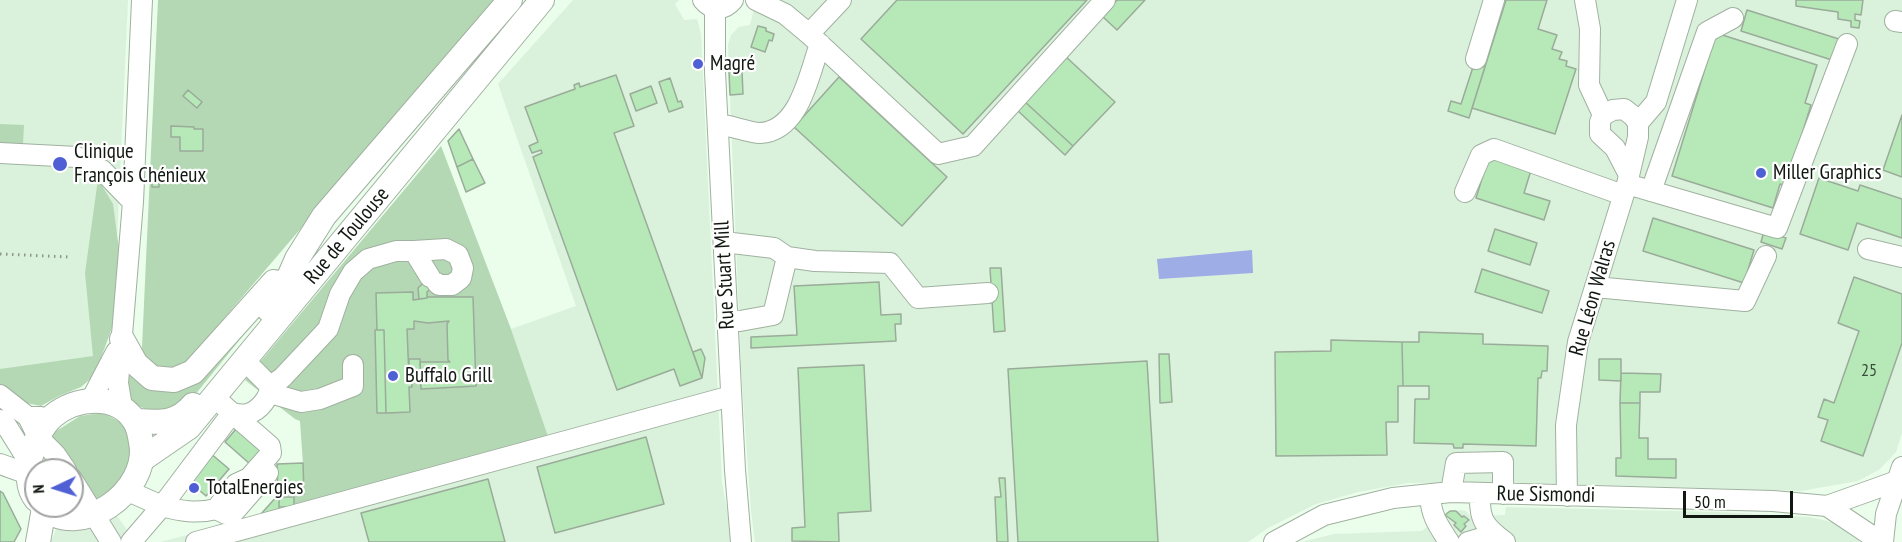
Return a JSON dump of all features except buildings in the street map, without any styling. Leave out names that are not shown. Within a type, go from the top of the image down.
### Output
[{"type":"main road","name":"Rue de Toulouse","points":[[128,414],[170,421],[185,414],[282,293],[297,259],[324,216],[510,0]]},
{"type":"main road","name":"Rue de Toulouse","points":[[141,460],[189,426],[542,0]]},
{"type":"main road","points":[[123,339],[136,364],[152,378],[174,380],[193,372],[297,259]]},
{"type":"main road","points":[[30,458],[33,427],[66,409],[91,400],[108,402],[128,414],[143,448],[139,474],[97,509],[59,528],[54,542]]},
{"type":"main road","points":[[84,511],[97,509]]},
{"type":"main road","points":[[38,542],[40,518]]},
{"type":"street","points":[[128,414],[118,384],[133,202],[142,0]]},
{"type":"street","points":[[756,0],[785,14],[938,154],[973,146],[1105,0]]},
{"type":"street","points":[[718,124],[760,133],[786,123],[797,109],[814,39],[841,0]]},
{"type":"street","points":[[1476,59],[1494,0]]},
{"type":"street","points":[[1585,0],[1590,29],[1589,85],[1603,115]]},
{"type":"street","points":[[1626,184],[1615,148],[1600,134],[1600,122],[1603,115],[1613,110],[1623,109],[1638,123],[1656,102],[1687,0]]},
{"type":"street","name":"Rue Stuart Mill","points":[[717,3],[714,56],[731,396],[741,542]]},
{"type":"street","points":[[1651,191],[1707,32],[1733,18]]},
{"type":"street","points":[[1465,192],[1481,155],[1494,149],[1778,228],[1847,44]]},
{"type":"street","name":"Rue Léon Walras","points":[[1568,496],[1566,424],[1578,342],[1626,184],[1638,137],[1638,123]]},
{"type":"street","points":[[0,153],[77,158],[102,170],[133,202]]},
{"type":"street","points":[[724,242],[774,248],[786,257],[816,261],[890,263],[918,298],[988,293]]},
{"type":"street","points":[[232,413],[248,414],[261,405],[270,390],[328,329],[340,294],[353,272],[368,259],[396,251],[446,249],[458,255],[464,268],[462,278],[452,285],[439,285],[414,251]]},
{"type":"street","points":[[1868,249],[1902,257]]},
{"type":"street","points":[[1595,287],[1744,301],[1766,256]]},
{"type":"street","points":[[728,320],[740,321],[773,315],[786,257]]},
{"type":"street","points":[[91,400],[123,339]]},
{"type":"street","points":[[244,360],[270,390],[301,402],[320,399],[353,386],[353,365]]},
{"type":"street","points":[[0,395],[33,427],[58,458]]},
{"type":"street","points":[[97,509],[162,506],[194,512],[216,509],[236,484],[249,478],[271,453],[270,446],[214,396]]},
{"type":"street","points":[[196,542],[731,396]]},
{"type":"street","points":[[132,542],[232,413]]},
{"type":"street","points":[[3,422],[33,427]]},
{"type":"street","points":[[3,422],[24,459]]},
{"type":"street","points":[[1451,492],[1456,463],[1503,462],[1503,494]]},
{"type":"street","points":[[0,464],[24,467]]},
{"type":"street","points":[[1882,542],[1886,514],[1900,474]]},
{"type":"street","name":"Rue Sismondi","points":[[1827,506],[1900,474]]},
{"type":"street","name":"Rue Sismondi","points":[[1274,542],[1324,515],[1393,498],[1451,492],[1773,501],[1827,506],[1882,542]]},
{"type":"street","points":[[84,493],[113,524],[116,542]]},
{"type":"street","points":[[1480,494],[1480,516],[1500,538]]},
{"type":"street","points":[[1430,495],[1434,520],[1449,542]]},
{"type":"street","points":[[97,509],[109,542]]},
{"type":"street","points":[[1468,542],[1500,538]]},
{"type":"path","points":[[0,254],[69,257]]},
{"type":"shaded area","name":"Clinique François Chénieux","points":[[0,0],[128,0],[113,327],[98,363],[0,374]]},
{"type":"shaded area","points":[[158,0],[496,0],[185,364],[167,370],[159,368],[143,357],[142,347]]},
{"type":"shaded area","points":[[573,0],[679,0],[675,4],[684,20],[697,19],[701,34],[722,483],[733,542],[160,542],[550,442],[511,329],[576,306],[498,84]]},
{"type":"shaded area","points":[[756,0],[1902,0],[1902,433],[1896,452],[1880,469],[1858,481],[1801,491],[1534,483],[1408,483],[1358,492],[1316,504],[1268,528],[1248,542],[755,542],[741,369],[728,45],[731,35],[739,27],[750,25]]},
{"type":"shaded area","points":[[0,124],[24,125],[23,144],[0,143]]},
{"type":"shaded area","points":[[441,146],[511,329],[550,442],[294,507],[294,494],[305,493],[300,421],[245,380]]},
{"type":"shaded area","points":[[98,179],[113,204],[121,264],[116,316],[95,375],[81,387],[41,406],[21,402],[0,384],[0,369],[93,356],[85,273]]},
{"type":"shaded area","points":[[267,306],[190,401],[175,413],[142,408],[132,400],[127,388],[126,370],[172,387]]},
{"type":"shaded area","points":[[101,413],[110,417],[119,422],[129,439],[130,459],[123,479],[109,495],[94,503],[84,488],[84,458],[65,458],[50,435],[80,416]]},
{"type":"shaded area","points":[[84,471],[136,542],[51,542],[60,518],[84,518]]},
{"type":"shaded area","points":[[1506,507],[1717,512],[1809,517],[1832,522],[1853,531],[1860,542],[1301,542],[1334,534],[1422,531],[1427,527],[1433,533],[1459,510],[1466,511],[1470,516],[1505,515]]},
{"type":"water","points":[[1252,250],[1253,273],[1159,279],[1157,259]]},
{"type":"place","name":"Magré","points":[[698,64]]},
{"type":"place","name":"Clinique François Chénieux","points":[[60,164]]},
{"type":"place","name":"Miller Graphics","points":[[1761,173]]},
{"type":"place","name":"Buffalo Grill","points":[[393,376]]},
{"type":"place","name":"TotalEnergies","points":[[194,488]]}]
